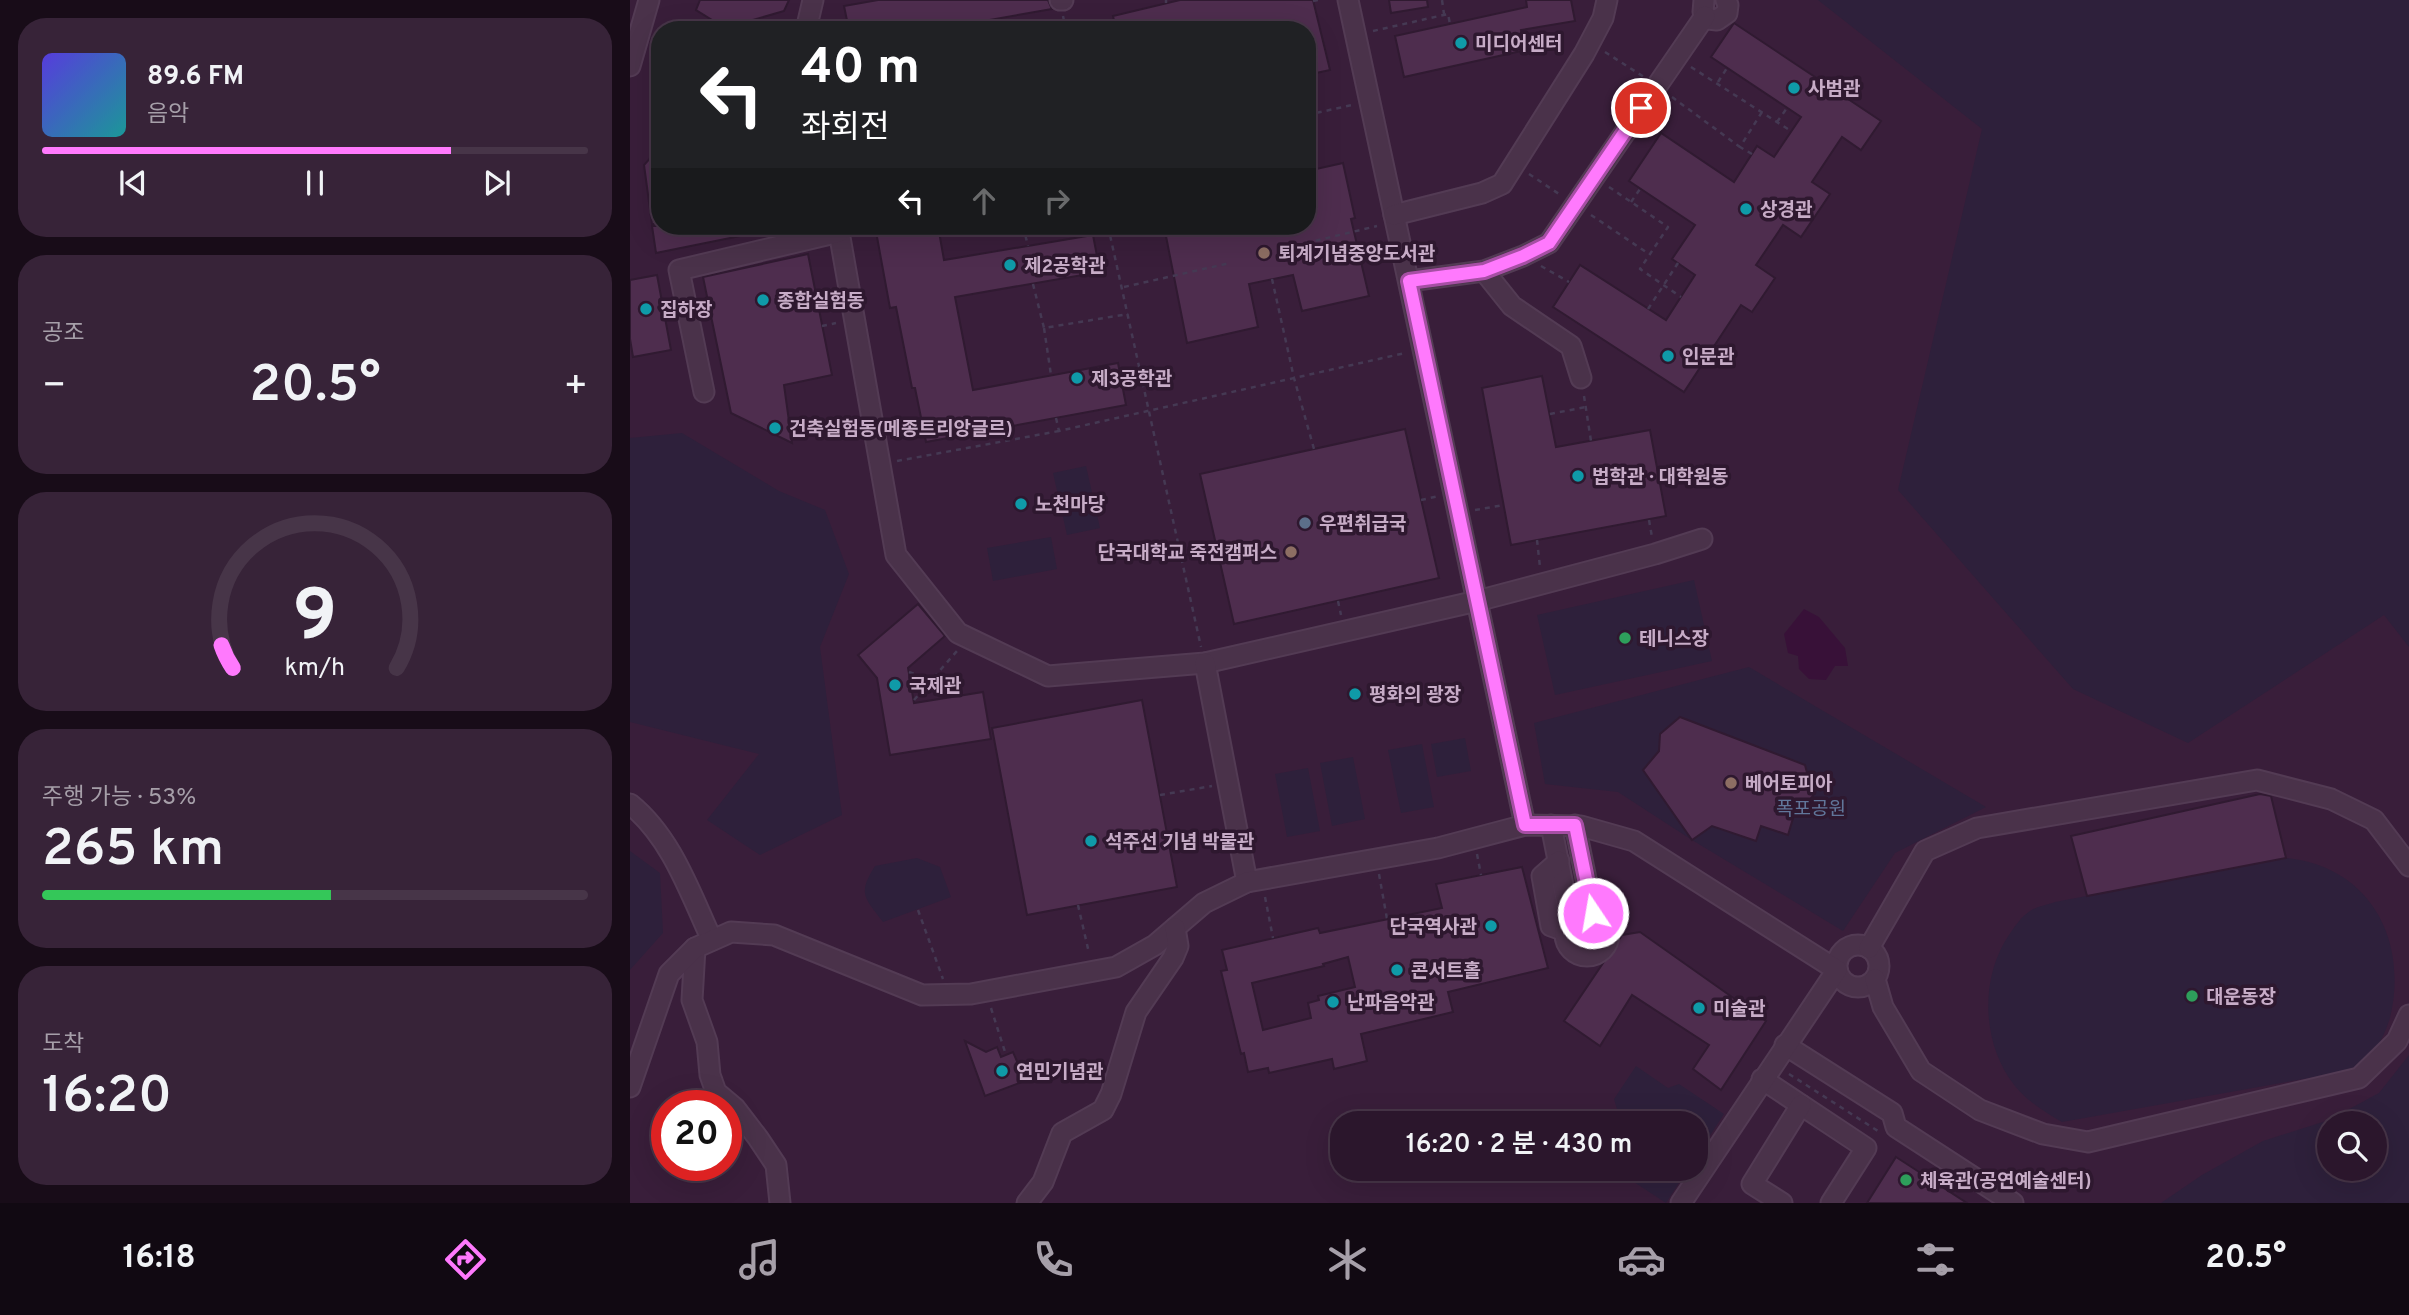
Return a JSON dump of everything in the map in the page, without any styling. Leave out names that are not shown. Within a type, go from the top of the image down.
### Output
[{"type":"street","points":[[630,65],[649,0]]},
{"type":"street","points":[[808,21],[813,0]]},
{"type":"street","points":[[1348,0],[1525,825]]},
{"type":"street","points":[[1394,218],[1482,193],[1502,184],[1591,42],[1603,18],[1607,0]]},
{"type":"street","points":[[1409,281],[1484,271],[1549,243],[1676,57],[1705,8],[1717,20],[1724,16],[1728,9],[1726,0]]},
{"type":"street","points":[[704,392],[679,270],[816,235]]},
{"type":"street","points":[[840,235],[896,555],[958,633],[1048,676],[1205,663],[1477,601],[1655,554],[1702,538]]},
{"type":"street","points":[[1484,271],[1512,306],[1571,346],[1581,378]]},
{"type":"street","points":[[1205,663],[1228,782],[1254,880]]},
{"type":"street","points":[[1869,948],[1925,851],[1976,828],[2257,780],[2331,799],[2374,820],[2409,866]]},
{"type":"street","points":[[630,804],[642,813],[673,855],[704,944],[692,1000],[707,1042],[710,1075],[716,1092],[735,1108],[776,1165],[780,1203]]},
{"type":"street","points":[[630,1087],[669,974],[704,944],[732,932],[775,935],[922,995],[986,992],[1116,967],[1155,945],[1204,903],[1254,880],[1438,848],[1525,825],[1575,825],[1634,841],[1837,970],[1844,982],[1850,985],[1864,986],[1875,979],[1878,959],[1863,945],[1849,947],[1839,956],[1837,970],[1762,1079],[1690,1200]]},
{"type":"street","points":[[1551,825],[1559,862],[1568,944],[1572,950],[1585,956],[1599,952],[1607,942],[1608,928],[1600,916],[1581,913],[1568,925]]},
{"type":"street","points":[[1575,825],[1593,913]]},
{"type":"street","points":[[1027,1203],[1043,1182],[1062,1133],[1103,1110],[1111,1094],[1136,1012],[1173,958],[1178,946],[1175,928]]},
{"type":"street","points":[[1875,979],[1883,1007],[1921,1071],[1980,1110],[2043,1135],[2088,1142],[2359,1078],[2397,1041],[2409,1014]]},
{"type":"street","points":[[1785,1045],[1892,1113],[1896,1127],[2013,1203]]},
{"type":"street","points":[[1762,1079],[1866,1148],[1831,1203]]},
{"type":"street","points":[[1782,1203],[1752,1184],[1801,1105]]},
{"type":"path","points":[[1313,1],[1318,0]]},
{"type":"path","points":[[1442,0],[1444,14]]},
{"type":"path","points":[[1356,35],[1444,14],[1448,14],[1450,24]]},
{"type":"path","points":[[1591,42],[1657,85]]},
{"type":"path","points":[[1676,57],[1791,131]]},
{"type":"path","points":[[1717,83],[1727,68]]},
{"type":"path","points":[[1316,113],[1370,101]]},
{"type":"path","points":[[1683,104],[1752,155]]},
{"type":"path","points":[[1777,122],[1787,108]]},
{"type":"path","points":[[1740,147],[1762,113]]},
{"type":"path","points":[[1515,165],[1575,205]]},
{"type":"path","points":[[1594,177],[1668,227],[1640,269],[1681,296]]},
{"type":"path","points":[[1631,202],[1640,189]]},
{"type":"path","points":[[1306,243],[1394,218]]},
{"type":"path","points":[[1600,221],[1650,255]]},
{"type":"path","points":[[1025,235],[1028,246]]},
{"type":"path","points":[[1110,235],[1205,663]]},
{"type":"path","points":[[1523,256],[1569,282]]},
{"type":"path","points":[[1123,287],[1230,263]]},
{"type":"path","points":[[1648,309],[1678,263]]},
{"type":"path","points":[[1272,279],[1294,378],[1314,449]]},
{"type":"path","points":[[1033,284],[1044,328],[1051,375]]},
{"type":"path","points":[[1044,328],[1128,314]]},
{"type":"path","points":[[880,464],[1059,431],[1423,349]]},
{"type":"path","points":[[1581,378],[1591,441]]},
{"type":"path","points":[[1550,414],[1586,407]]},
{"type":"path","points":[[1056,418],[1059,431]]},
{"type":"path","points":[[1458,513],[1504,505]]},
{"type":"path","points":[[1537,540],[1542,584]]},
{"type":"path","points":[[1180,549],[1215,543]]},
{"type":"path","points":[[914,700],[968,638]]},
{"type":"path","points":[[909,671],[931,680]]},
{"type":"path","points":[[1160,795],[1228,782]]},
{"type":"path","points":[[1376,859],[1387,919]]},
{"type":"path","points":[[1254,880],[1273,938]]},
{"type":"path","points":[[1078,905],[1093,971]]},
{"type":"path","points":[[918,909],[949,995]]},
{"type":"path","points":[[986,992],[1006,1055]]},
{"type":"green space","points":[[1818,0],[2409,0],[2409,647],[2384,615],[2188,743],[2073,689],[1898,490],[1982,129]]},
{"type":"green space","points":[[682,433],[779,491],[825,510],[849,574],[820,647],[842,815],[760,855],[707,820],[759,754],[630,722],[630,438]]},
{"type":"green space","points":[[1086,466],[1100,528],[1067,535],[1053,473]]},
{"type":"green space","points":[[1051,537],[1057,569],[993,581],[987,548]]},
{"type":"green space","name":"테니스장","points":[[1694,580],[1712,661],[1555,695],[1537,615]]},
{"type":"green space","name":"폭포공원","points":[[1749,667],[1986,807],[1895,853],[1843,931],[1618,792],[1545,784],[1534,723]]},
{"type":"green space","points":[[1465,738],[1471,771],[1437,777],[1431,744]]},
{"type":"green space","points":[[1422,744],[1434,807],[1401,813],[1388,750]]},
{"type":"green space","points":[[1353,757],[1365,819],[1332,826],[1320,763]]},
{"type":"green space","points":[[1308,768],[1320,831],[1287,837],[1275,774]]},
{"type":"green space","points":[[630,851],[660,873],[663,933],[630,970]]},
{"type":"green space","points":[[917,858],[940,867],[951,897],[883,922],[866,895],[869,875],[875,866]]},
{"type":"green space","name":"대운동장","points":[[2286,858],[2315,864],[2340,875],[2360,891],[2376,911],[2387,935],[2393,961],[2394,989],[2390,1018],[2372,1055],[2353,1067],[2326,1075],[2062,1122],[2020,1092],[2004,1070],[1996,1051],[1988,1012],[1989,991],[1999,952],[2027,913],[2055,902]]},
{"type":"green space","points":[[2409,1055],[2409,1203],[2161,1203],[2202,1175],[2263,1141],[2317,1124],[2317,1181],[2387,1181],[2387,1111],[2346,1111],[2379,1093]]},
{"type":"green space","points":[[1636,1066],[1668,1088],[1679,1084],[1724,1114],[1708,1139],[1708,1111],[1618,1111],[1614,1099]]},
{"type":"green space","points":[[1632,1181],[1680,1181],[1666,1203]]},
{"type":"shaded area","points":[[1804,609],[1819,617],[1845,648],[1848,666],[1835,666],[1826,680],[1809,679],[1799,669],[1798,656],[1788,653],[1784,634]]},
{"type":"building","points":[[700,0],[789,0],[784,11],[749,21],[714,21],[696,10]]},
{"type":"building","points":[[878,0],[1048,0],[1052,9],[984,21],[847,21],[844,6]]},
{"type":"building","points":[[1180,0],[1313,0],[1330,70],[1316,73],[1316,21],[1114,21],[1113,16]]},
{"type":"building","points":[[1389,0],[1427,0],[1428,7],[1391,13]]},
{"type":"building","name":"미디어센터","points":[[1526,0],[1571,0],[1575,21],[1521,30],[1526,50],[1404,77],[1395,36],[1527,7]]},
{"type":"building","points":[[1734,23],[1881,121],[1861,150],[1842,137],[1812,182],[1830,194],[1801,237],[1783,225],[1756,265],[1775,278],[1752,312],[1741,305],[1684,392],[1553,307],[1580,265],[1666,320],[1695,275],[1672,259],[1695,225],[1629,181],[1661,133],[1734,182],[1757,146],[1774,157],[1801,117],[1711,57]]},
{"type":"building","points":[[651,157],[651,217],[644,165]]},
{"type":"building","name":"퇴계기념중앙도서관","points":[[1343,163],[1355,218],[1351,219],[1369,296],[1302,311],[1293,275],[1249,284],[1258,327],[1187,343],[1166,235],[1316,235],[1316,169]]},
{"type":"building","points":[[653,235],[745,235],[656,253]]},
{"type":"building","points":[[877,235],[940,235],[944,260],[1093,235],[1100,272],[955,297],[973,390],[1118,363],[1126,405],[926,442],[896,307],[890,308]]},
{"type":"building","name":"종합실험동","points":[[808,254],[832,375],[784,385],[792,443],[731,413],[703,277]]},
{"type":"building","name":"집하장","points":[[657,275],[671,350],[633,357],[630,339],[630,280]]},
{"type":"building","name":"법학관 · 대학원동","points":[[1542,376],[1556,447],[1650,430],[1666,516],[1511,545],[1482,388]]},
{"type":"building","points":[[1405,429],[1439,578],[1234,624],[1200,474]]},
{"type":"building","name":"국제관","points":[[918,604],[945,636],[908,668],[914,703],[983,692],[991,739],[890,755],[877,678],[858,655]]},
{"type":"building","name":"석주선 기념 박물관","points":[[1142,700],[1177,887],[1027,915],[992,728]]},
{"type":"building","name":"베어토피아","points":[[1680,717],[1805,765],[1813,796],[1794,815],[1788,835],[1761,826],[1756,841],[1712,826],[1692,840],[1643,770],[1659,751],[1660,734]]},
{"type":"building","points":[[2260,794],[2271,796],[2286,858],[2087,896],[2071,836]]},
{"type":"building","points":[[1522,867],[1548,968],[1448,992],[1453,1012],[1361,1034],[1367,1061],[1334,1069],[1332,1059],[1269,1073],[1268,1068],[1248,1072],[1244,1053],[1241,1054],[1221,971],[1227,970],[1222,950],[1318,928],[1320,933],[1442,908],[1436,884]],"holes":[[[1348,957],[1355,987],[1318,996],[1319,1000],[1308,1003],[1311,1018],[1263,1030],[1252,983],[1324,966],[1323,964]]]},
{"type":"building","name":"미술관","points":[[1640,932],[1766,1021],[1721,1090],[1693,1069],[1709,1045],[1632,995],[1600,1046],[1564,1021],[1622,935]]},
{"type":"building","name":"연민기념관","points":[[965,1041],[986,1052],[997,1047],[1001,1057],[1013,1052],[1019,1066],[1038,1076],[985,1096]]},
{"type":"building","name":"체육관(공연예술센터)","points":[[1896,1157],[1967,1203],[1867,1203]]},
{"type":"place","name":"미디어센터","points":[[1461,43]]},
{"type":"place","name":"사범관","points":[[1794,88]]},
{"type":"place","name":"상경관","points":[[1746,209]]},
{"type":"place","name":"퇴계기념중앙도서관","points":[[1264,253]]},
{"type":"place","name":"제2공학관","points":[[1010,265]]},
{"type":"place","name":"종합실험동","points":[[763,300]]},
{"type":"place","name":"집하장","points":[[646,309]]},
{"type":"place","name":"인문관","points":[[1668,356]]},
{"type":"place","name":"제3공학관","points":[[1077,378]]},
{"type":"place","name":"건축실험동(메종트리앙글르)","points":[[775,428]]},
{"type":"place","name":"법학관 · 대학원동","points":[[1578,476]]},
{"type":"place","name":"노천마당","points":[[1021,504]]},
{"type":"place","name":"우편취급국","points":[[1305,523]]},
{"type":"place","name":"단국대학교 죽전캠퍼스","points":[[1291,552]]},
{"type":"place","name":"테니스장","points":[[1625,638]]},
{"type":"place","name":"국제관","points":[[895,685]]},
{"type":"place","name":"평화의 광장","points":[[1355,694]]},
{"type":"place","name":"베어토피아","points":[[1731,783]]},
{"type":"place","name":"석주선 기념 박물관","points":[[1091,841]]},
{"type":"place","name":"단국역사관","points":[[1491,926]]},
{"type":"place","name":"콘서트홀","points":[[1397,970]]},
{"type":"place","name":"대운동장","points":[[2192,996]]},
{"type":"place","name":"난파음악관","points":[[1333,1002]]},
{"type":"place","name":"미술관","points":[[1699,1008]]},
{"type":"place","name":"연민기념관","points":[[1002,1071]]},
{"type":"place","name":"체육관(공연예술센터)","points":[[1906,1180]]},
{"type":"route","points":[[1593,913],[1575,825],[1525,825],[1409,281],[1484,271],[1549,243],[1641,108]]}]
